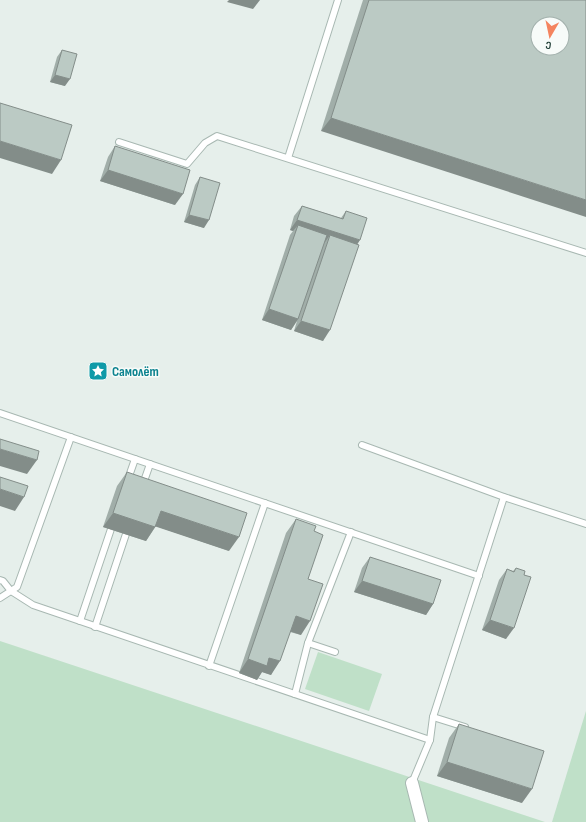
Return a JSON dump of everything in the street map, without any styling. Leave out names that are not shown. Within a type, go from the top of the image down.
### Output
[{"type":"street","points":[[412,783],[422,822]]},
{"type":"lane","points":[[288,158],[338,0]]},
{"type":"lane","points":[[119,142],[187,164],[205,143],[217,136],[586,253]]},
{"type":"lane","points":[[0,413],[479,576]]},
{"type":"lane","points":[[0,598],[17,587],[71,437]]},
{"type":"lane","points":[[362,445],[504,497],[586,524]]},
{"type":"lane","points":[[125,488],[135,458]]},
{"type":"lane","points":[[140,493],[150,464]]},
{"type":"lane","points":[[412,783],[430,740],[433,717],[504,497]]},
{"type":"lane","points":[[209,666],[265,503]]},
{"type":"lane","points":[[80,621],[111,529]]},
{"type":"lane","points":[[295,694],[308,643],[351,532]]},
{"type":"lane","points":[[95,627],[126,534]]},
{"type":"lane","points":[[0,580],[3,581],[10,591],[33,606],[430,740]]},
{"type":"lane","points":[[308,643],[335,652]]},
{"type":"lane","points":[[433,717],[470,729]]},
{"type":"green space","points":[[0,641],[545,822],[0,822]]},
{"type":"green space","points":[[318,652],[382,674],[369,711],[305,689]]},
{"type":"green space","points":[[586,711],[586,822],[552,822]]},
{"type":"building","points":[[369,0],[586,0],[586,200],[331,118]]},
{"type":"building","points":[[62,50],[77,54],[70,79],[55,75]]},
{"type":"building","points":[[0,103],[72,125],[61,160],[0,141]]},
{"type":"building","points":[[115,146],[190,170],[183,194],[108,170]]},
{"type":"building","points":[[200,177],[220,183],[209,220],[189,215]]},
{"type":"building","points":[[302,206],[343,219],[346,211],[367,218],[360,240],[297,220]]},
{"type":"building","points":[[298,225],[327,235],[298,319],[269,309]]},
{"type":"building","points":[[330,235],[359,245],[330,330],[301,321]]},
{"type":"building","points":[[0,439],[39,451],[37,460],[0,449]]},
{"type":"building","points":[[127,472],[247,513],[239,537],[161,511],[155,527],[113,513]]},
{"type":"building","points":[[0,477],[28,486],[24,497],[0,489]]},
{"type":"building","points":[[296,519],[316,526],[314,531],[323,535],[308,579],[323,584],[310,621],[296,616],[280,661],[269,658],[267,666],[248,659]]},
{"type":"building","points":[[370,557],[441,580],[433,604],[362,581]]},
{"type":"building","points":[[516,568],[525,571],[524,575],[531,577],[514,628],[490,620],[507,569],[514,572]]},
{"type":"building","points":[[459,724],[544,751],[532,789],[447,762]]},
{"type":"place","name":"Самолёт","points":[[98,371]]}]
